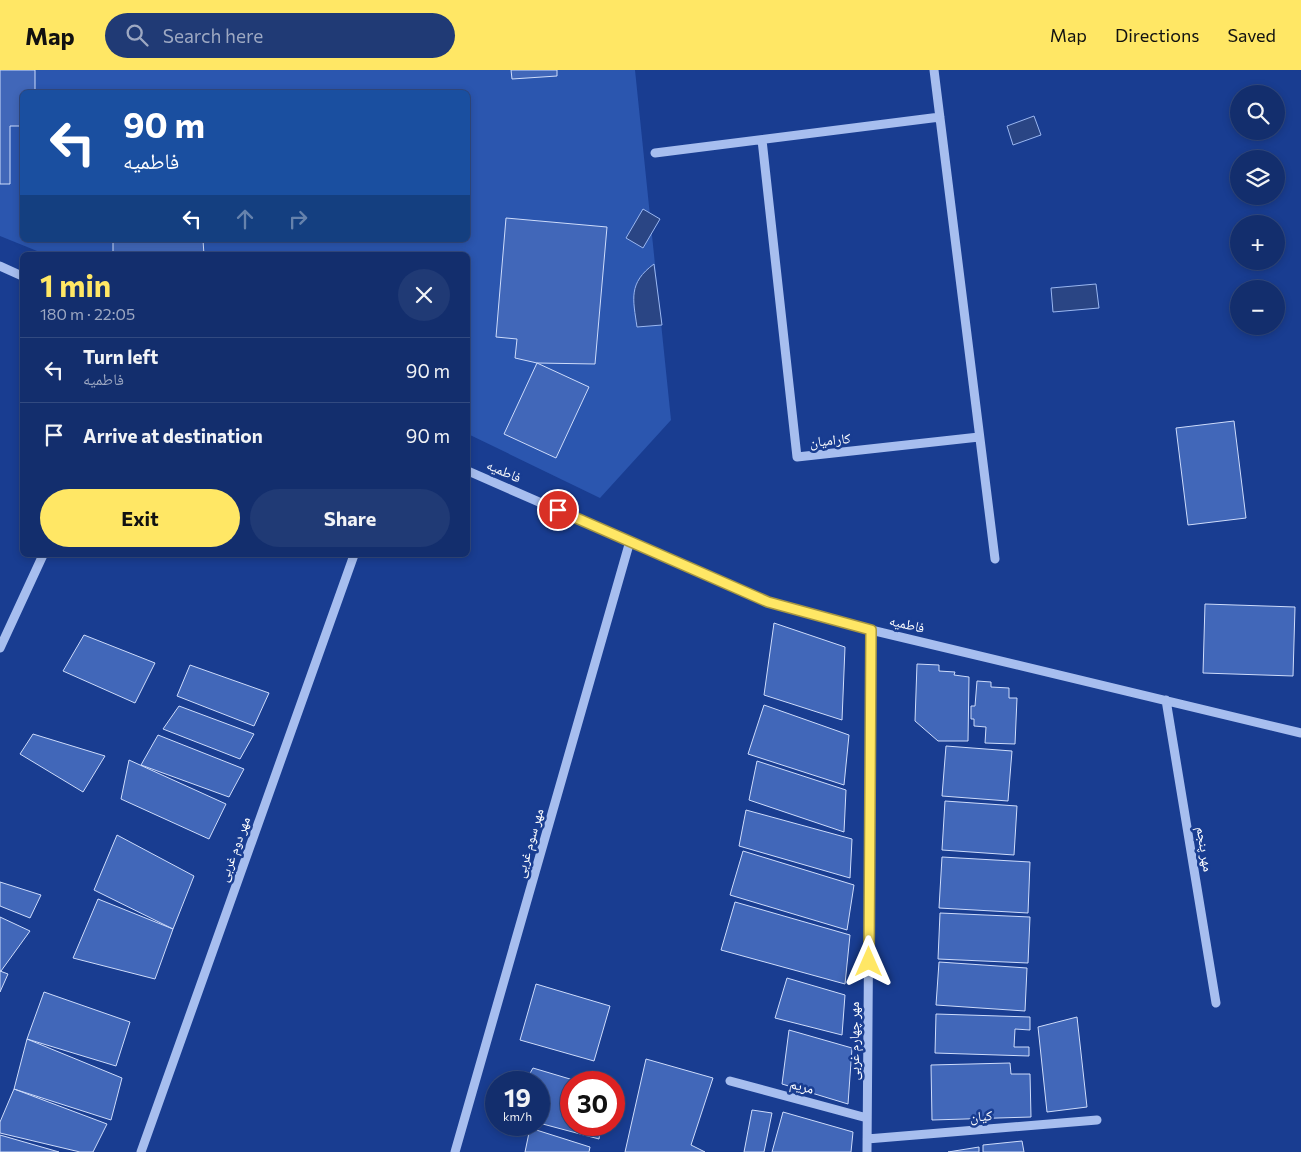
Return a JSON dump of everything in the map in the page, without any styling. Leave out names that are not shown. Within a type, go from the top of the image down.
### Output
[{"type":"street","points":[[934,70],[995,558]]},
{"type":"street","points":[[656,154],[940,117]]},
{"type":"street","name":"کارامیان","points":[[762,140],[797,457],[979,437]]},
{"type":"street","points":[[0,266],[20,275]]},
{"type":"street","name":"فاطمیه","points":[[470,472],[768,602],[871,630],[1301,732]]},
{"type":"street","name":"مهر سوم غربی","points":[[455,1152],[630,541]]},
{"type":"street","points":[[0,648],[42,557]]},
{"type":"street","name":"مهر دوم غربی","points":[[141,1152],[353,557]]},
{"type":"street","name":"مهر چهارم غربی","points":[[867,1152],[871,630]]},
{"type":"street","name":"مهر پنجم","points":[[1166,700],[1216,1003]]},
{"type":"street","name":"مریم","points":[[730,1081],[867,1118]]},
{"type":"street","name":"کیان","points":[[867,1139],[1097,1120]]},
{"type":"shaded area","points":[[0,70],[635,70],[671,420],[600,498],[470,435],[470,252],[40,252],[0,236]]},
{"type":"shaded area","points":[[1034,116],[1041,135],[1013,145],[1007,126]]},
{"type":"shaded area","points":[[643,209],[660,219],[643,248],[626,238]]},
{"type":"shaded area","points":[[654,264],[662,325],[637,327],[634,292],[640,278]]},
{"type":"shaded area","points":[[1096,284],[1099,308],[1053,312],[1051,288]]},
{"type":"building","points":[[0,70],[35,70],[35,90],[20,90],[20,126],[10,126],[10,184],[0,184]]},
{"type":"building","points":[[511,70],[557,70],[557,76],[512,79]]},
{"type":"building","points":[[506,218],[607,227],[595,364],[537,363],[515,358],[517,339],[496,337]]},
{"type":"building","points":[[113,242],[203,242],[204,252],[113,252]]},
{"type":"building","points":[[537,363],[589,387],[556,458],[504,434]]},
{"type":"building","points":[[1234,421],[1246,518],[1188,525],[1176,428]]},
{"type":"building","points":[[1205,604],[1295,607],[1293,676],[1203,673]]},
{"type":"building","points":[[774,623],[845,647],[842,720],[764,695]]},
{"type":"building","points":[[84,635],[155,663],[135,703],[63,671]]},
{"type":"building","points":[[917,664],[939,665],[939,671],[955,672],[954,675],[969,677],[968,741],[938,741],[915,721]]},
{"type":"building","points":[[190,665],[269,693],[254,726],[177,696]]},
{"type":"building","points":[[977,681],[991,682],[991,687],[1009,688],[1009,698],[1017,698],[1015,744],[985,743],[986,727],[974,726],[974,719],[971,719],[971,706],[975,706]]},
{"type":"building","points":[[764,705],[849,735],[844,785],[748,754]]},
{"type":"building","points":[[179,706],[254,734],[240,759],[163,729]]},
{"type":"building","points":[[33,734],[105,756],[83,792],[20,754]]},
{"type":"building","points":[[158,735],[244,769],[229,797],[141,765]]},
{"type":"building","points":[[946,746],[1012,751],[1008,801],[942,796]]},
{"type":"building","points":[[129,760],[226,804],[209,839],[121,799]]},
{"type":"building","points":[[757,761],[846,790],[844,832],[749,800]]},
{"type":"building","points":[[945,801],[1017,806],[1014,855],[942,850]]},
{"type":"building","points":[[746,810],[852,839],[850,878],[739,846]]},
{"type":"building","points":[[117,835],[194,876],[173,929],[94,890]]},
{"type":"building","points":[[743,851],[854,885],[847,930],[730,895]]},
{"type":"building","points":[[942,857],[1030,862],[1028,913],[939,908]]},
{"type":"building","points":[[0,882],[41,895],[30,918],[0,906]]},
{"type":"building","points":[[98,899],[173,929],[155,979],[73,958]]},
{"type":"building","points":[[735,902],[850,935],[845,984],[721,950]]},
{"type":"building","points":[[940,913],[1030,917],[1028,963],[938,959]]},
{"type":"building","points":[[0,917],[30,931],[1,971],[0,971]]},
{"type":"building","points":[[939,962],[1027,968],[1025,1011],[936,1005]]},
{"type":"building","points":[[0,971],[8,974],[0,992]]},
{"type":"building","points":[[787,978],[845,995],[842,1035],[775,1018]]},
{"type":"building","points":[[536,984],[610,1006],[594,1061],[520,1040]]},
{"type":"building","points":[[44,992],[130,1022],[116,1066],[27,1039]]},
{"type":"building","points":[[936,1014],[1030,1017],[1030,1030],[1015,1029],[1014,1047],[1029,1047],[1029,1056],[935,1053]]},
{"type":"building","points":[[1077,1017],[1087,1107],[1047,1112],[1038,1027]]},
{"type":"building","points":[[789,1030],[852,1048],[848,1104],[782,1084]]},
{"type":"building","points":[[27,1039],[122,1078],[111,1120],[14,1089]]},
{"type":"building","points":[[646,1059],[713,1078],[691,1145],[705,1152],[625,1152]]},
{"type":"building","points":[[1010,1063],[1011,1074],[1030,1074],[1031,1117],[932,1120],[931,1065]]},
{"type":"building","points":[[533,1068],[543,1071],[531,1071]]},
{"type":"building","points":[[550,1073],[560,1076],[560,1129],[550,1126]]},
{"type":"building","points":[[14,1089],[107,1124],[93,1152],[80,1152],[0,1133],[0,1122]]},
{"type":"building","points":[[752,1110],[772,1113],[764,1152],[744,1152]]},
{"type":"building","points":[[783,1112],[853,1132],[851,1152],[772,1152]]},
{"type":"building","points":[[550,1134],[590,1147],[589,1152],[525,1152],[528,1136],[550,1136]]},
{"type":"building","points":[[0,1135],[59,1152],[0,1152]]},
{"type":"building","points":[[588,1136],[599,1136],[599,1139]]},
{"type":"building","points":[[1022,1141],[1024,1152],[983,1152],[983,1145]]},
{"type":"building","points":[[979,1147],[979,1152],[948,1152]]},
{"type":"route","points":[[558,510],[768,602],[871,630],[869,962]]}]
